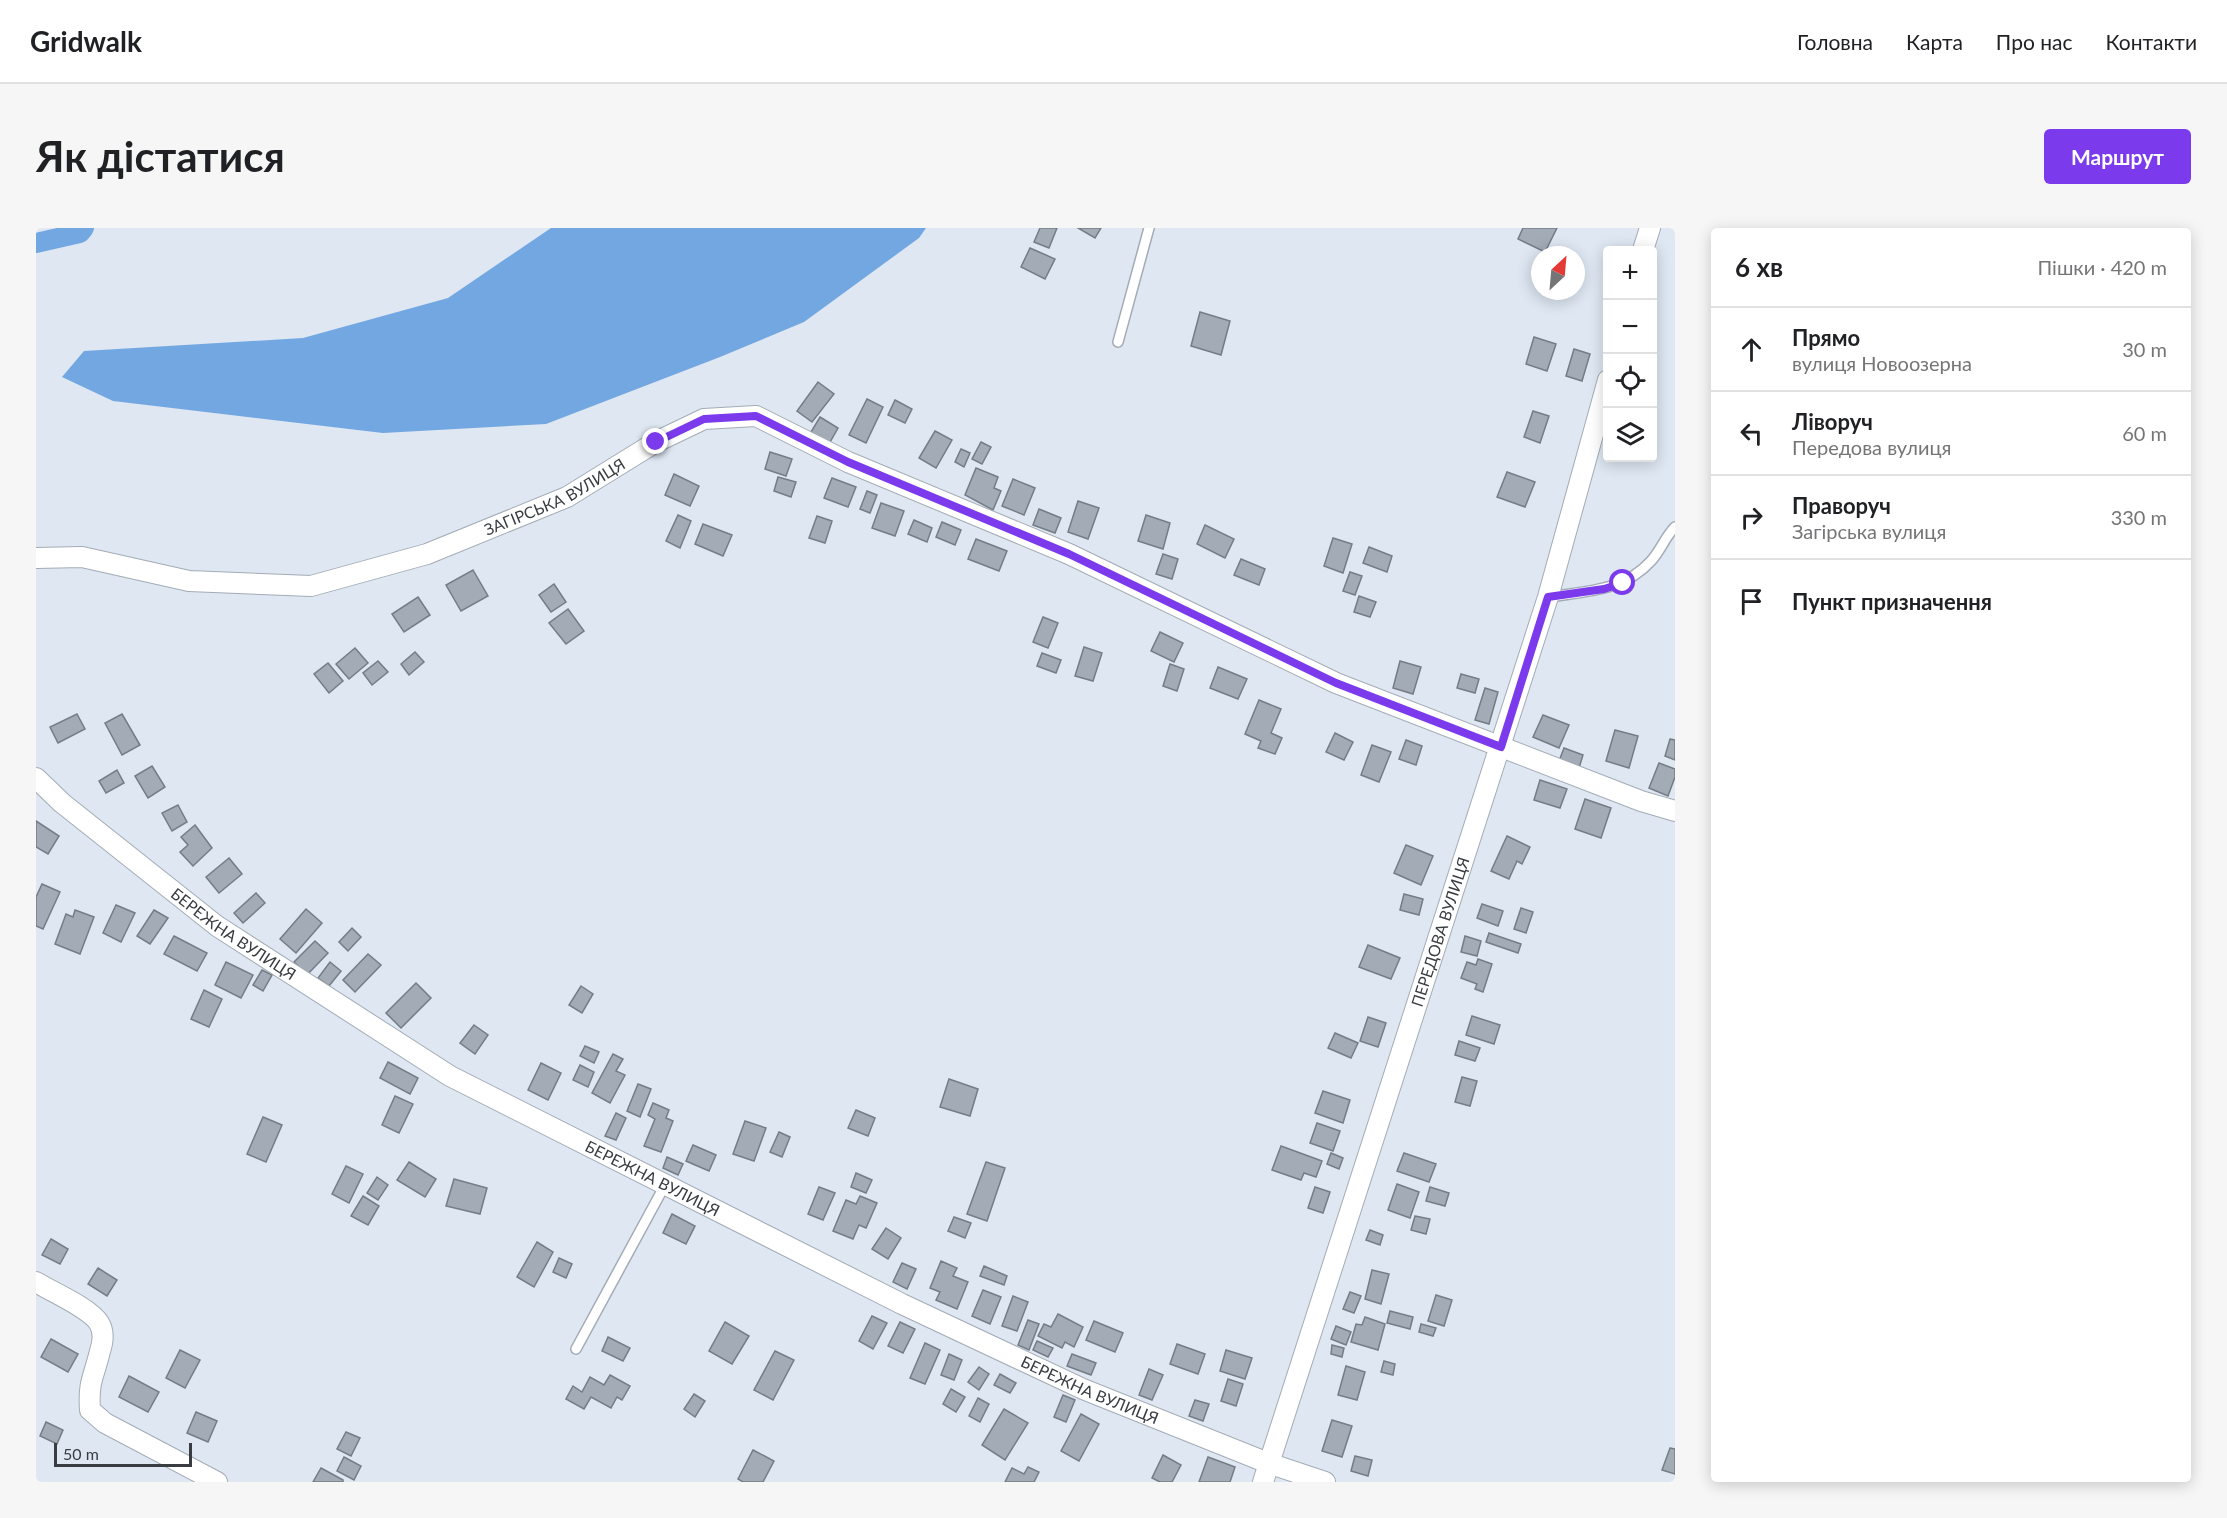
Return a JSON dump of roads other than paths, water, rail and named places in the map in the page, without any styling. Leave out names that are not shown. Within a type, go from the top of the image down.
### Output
[{"type":"street","points":[[1644,246],[1650,228]]},
{"type":"street","name":"ПЕРЕДОВА ВУЛИЦЯ","points":[[1265,1473],[1501,747],[1548,597],[1603,398]]},
{"type":"street","name":"ЗАГІРСЬКА ВУЛИЦЯ","points":[[36,558],[82,557],[189,581],[311,586],[427,554],[567,497],[656,442],[704,419],[756,416],[848,462],[1069,554],[1336,683],[1641,801],[1675,811]]},
{"type":"street","name":"БЕРЕЖНА ВУЛИЦЯ","points":[[36,778],[62,803],[216,926],[450,1076],[902,1304],[1083,1389],[1265,1473],[1325,1482]]},
{"type":"street","points":[[36,1282],[92,1315],[100,1324],[103,1333],[101,1350],[88,1385],[90,1410],[105,1423],[217,1482]]},
{"type":"lane","points":[[1118,342],[1149,228]]},
{"type":"lane","points":[[1548,597],[1604,589],[1623,583],[1640,573],[1653,559],[1675,527]]},
{"type":"lane","points":[[576,1349],[665,1185]]},
{"type":"water","points":[[551,228],[926,228],[919,238],[804,322],[546,424],[383,433],[113,401],[62,377],[84,351],[303,338],[448,298]]},
{"type":"waterway","points":[[36,243],[80,233],[84,228]]}]
